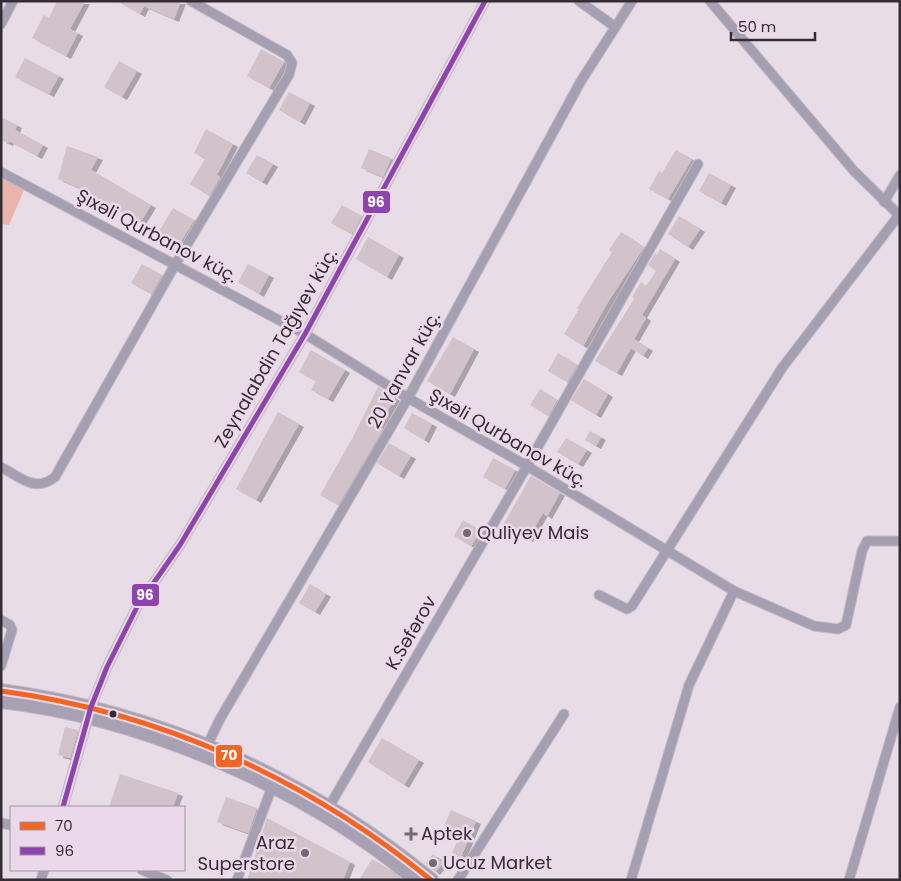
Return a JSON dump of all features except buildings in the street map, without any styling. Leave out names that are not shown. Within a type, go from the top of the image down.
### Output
[{"type":"main road","points":[[1,691],[55,699],[90,712]]},
{"type":"main road","points":[[1,701],[53,709],[90,712],[156,726],[386,844],[431,880]]},
{"type":"main road","points":[[206,750],[275,777],[326,812],[416,880]]},
{"type":"street","points":[[1,467],[36,485],[46,484],[54,477],[176,264],[289,75],[292,63],[287,55],[191,1]]},
{"type":"street","name":"Zeynalabdin Tağıyev küç.","points":[[63,806],[90,712],[107,667],[137,608],[180,545],[305,334],[485,1]]},
{"type":"street","points":[[579,1],[614,26]]},
{"type":"street","name":"20 Yanvar küç.","points":[[206,750],[220,719],[408,398],[581,81],[614,26],[632,1]]},
{"type":"street","points":[[599,595],[627,609],[632,606],[782,368],[899,215],[854,171],[710,1]]},
{"type":"street","points":[[1,24],[11,2]]},
{"type":"street","name":"K.Səfərov","points":[[326,812],[527,466],[698,164]]},
{"type":"street","name":"Şıxəli Qurbanov küç.","points":[[1,172],[305,334],[408,398],[668,550],[734,592],[814,626],[838,629],[846,625],[862,551],[867,541],[900,541]]},
{"type":"street","points":[[884,202],[900,175]]},
{"type":"street","points":[[631,880],[689,685],[734,592]]},
{"type":"street","points":[[1,620],[10,625],[12,630],[1,666]]},
{"type":"street","points":[[850,880],[900,707]]},
{"type":"street","points":[[458,880],[564,714]]},
{"type":"street","points":[[237,880],[272,787]]},
{"type":"street","points":[[144,871],[167,880]]},
{"type":"shaded area","points":[[1,178],[24,190],[9,225],[1,224]]},
{"type":"transit line","name":"96","points":[[63,806],[91,707],[107,667],[137,607],[180,545],[305,334],[485,1]]},
{"type":"transit line","name":"70","points":[[1,691],[60,701],[118,715],[174,733],[229,756],[283,781],[334,811],[384,844],[431,880]]},
{"type":"place","name":"Quliyev Mais","points":[[467,533]]},
{"type":"place","name":"Aptek","points":[[411,834]]},
{"type":"place","name":"Araz Superstore","points":[[305,853]]},
{"type":"place","name":"Ucuz Market","points":[[433,863]]}]
